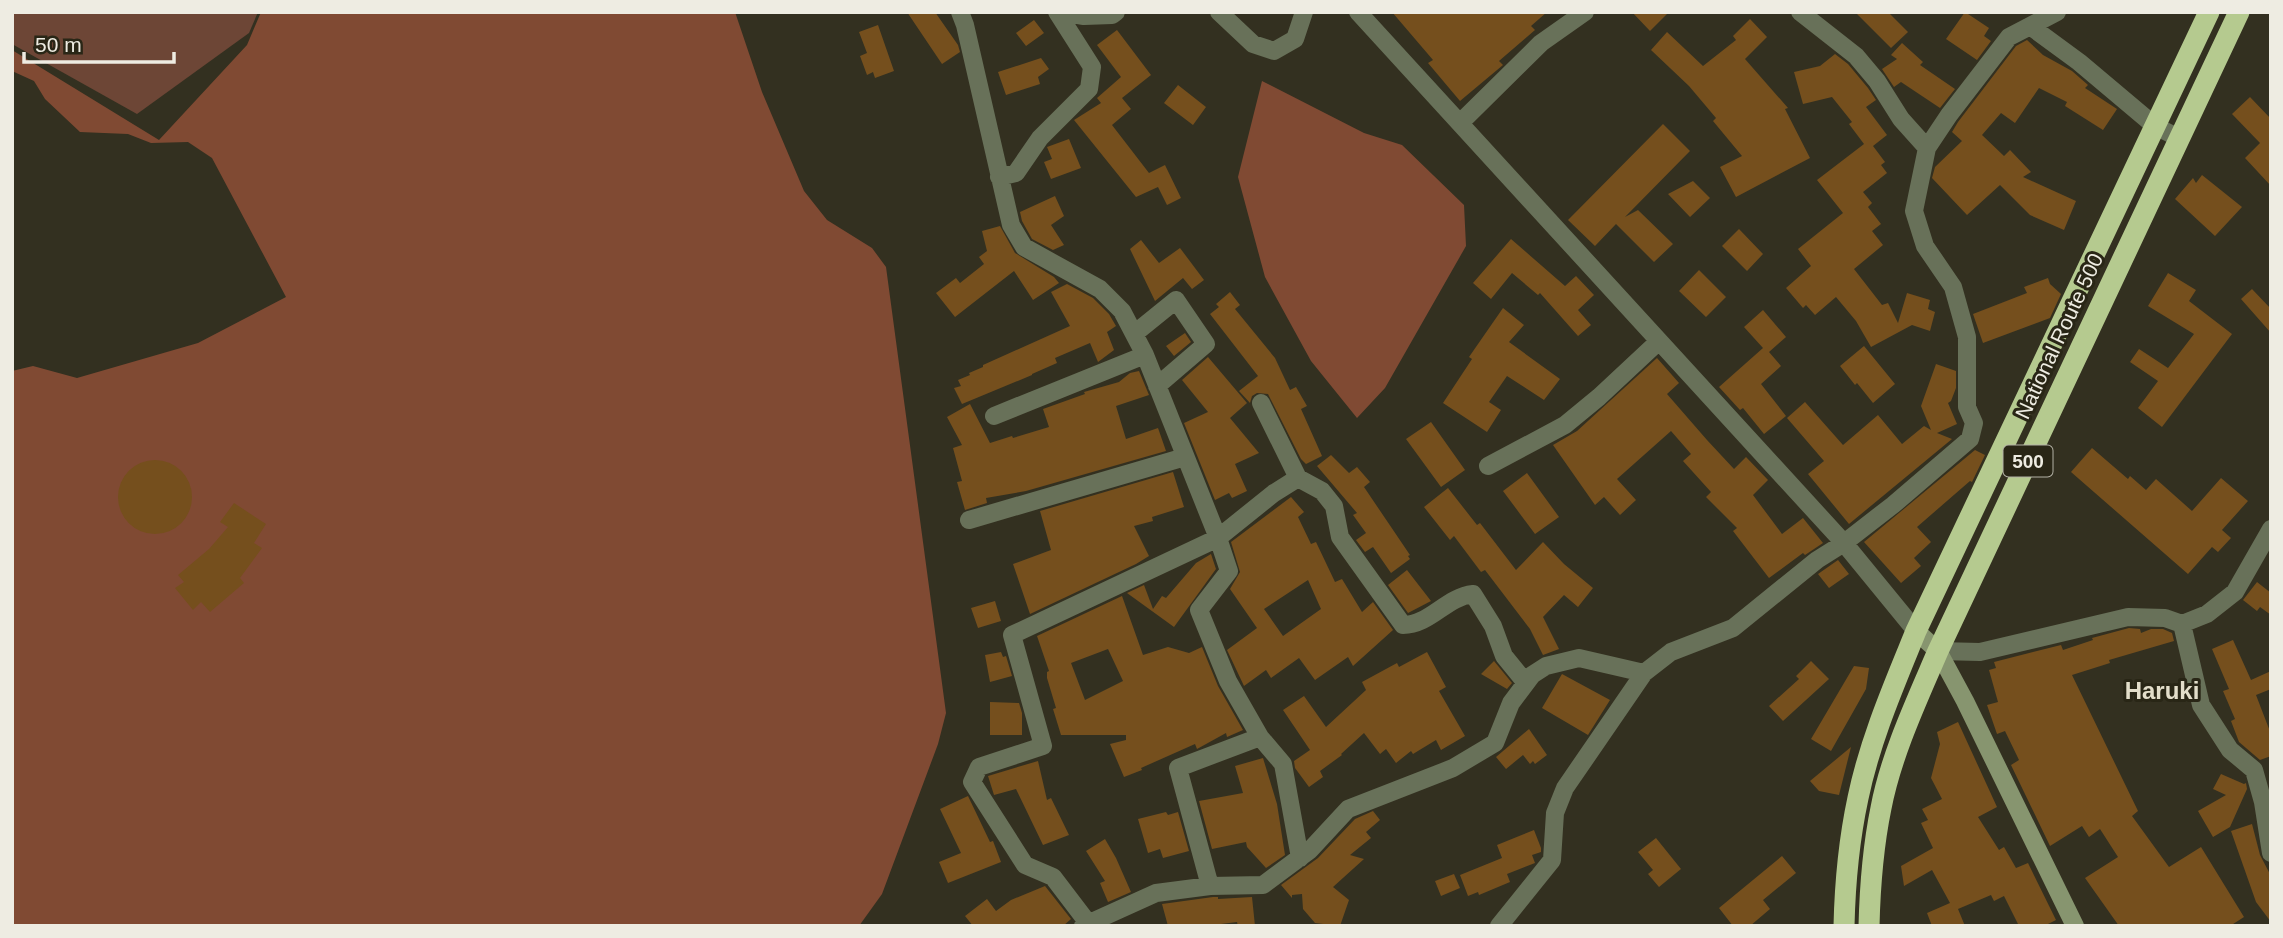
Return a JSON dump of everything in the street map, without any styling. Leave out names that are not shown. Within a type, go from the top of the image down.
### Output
[{"type":"highway","name":"National Route 500","points":[[1844,926],[1846,879],[1858,797],[1883,712],[1916,631],[2208,12]]},
{"type":"highway","name":"National Route 500","points":[[1869,926],[1870,877],[1881,805],[1905,729],[1938,651],[2239,12]]},
{"type":"street","points":[[960,12],[1010,225],[1024,247],[1100,289],[1122,311],[1145,355],[1229,571],[1199,610],[1228,681],[1260,737],[1283,764],[1300,858]]},
{"type":"street","points":[[999,177],[1016,173],[1040,138],[1089,89],[1092,66],[1058,12]]},
{"type":"street","points":[[1058,12],[1084,16],[1112,15],[1116,12]]},
{"type":"street","points":[[1219,12],[1253,44],[1274,51],[1295,39],[1304,12]]},
{"type":"street","points":[[1358,12],[1844,543],[1916,631],[1938,651],[2075,926]]},
{"type":"street","points":[[1460,123],[1541,43],[1585,12]]},
{"type":"street","points":[[1800,12],[1856,56],[1877,81],[1901,119],[1927,148]]},
{"type":"street","points":[[1499,926],[1552,860],[1555,813],[1565,788],[1644,673],[1671,652],[1733,628],[1816,560],[1844,543],[1893,505],[1970,439],[1974,423],[1967,407],[1967,337],[1953,287],[1925,246],[1914,211],[1927,148],[1949,115],[2009,37],[2057,12]]},
{"type":"street","points":[[2030,26],[2079,62],[2155,126],[2179,138]]},
{"type":"street","points":[[1134,334],[1176,300],[1206,344],[1157,386]]},
{"type":"street","points":[[1488,466],[1565,425],[1659,341]]},
{"type":"street","points":[[994,416],[1145,355]]},
{"type":"street","points":[[1261,403],[1298,478],[1322,491],[1334,506],[1340,537],[1403,625],[1416,625],[1463,595],[1473,594],[1493,626],[1504,656],[1526,683]]},
{"type":"street","points":[[969,520],[1185,457]]},
{"type":"street","points":[[1298,478],[1218,538],[1012,635],[1043,746],[979,767],[972,782],[1025,865],[1052,877],[1085,924],[1156,893],[1210,886],[1263,885],[1310,850],[1348,809],[1453,768],[1494,743],[1511,703],[1532,675],[1546,666],[1579,658],[1644,673]]},
{"type":"street","points":[[1938,651],[1980,652],[2128,617],[2165,618],[2182,624],[2207,614],[2235,592],[2271,529]]},
{"type":"street","points":[[2182,624],[2201,705],[2230,750],[2254,770],[2263,802],[2271,853]]},
{"type":"street","points":[[1210,886],[1178,768],[1260,737]]},
{"type":"shaded area","points":[[12,12],[258,12],[249,33],[137,114],[12,44]]},
{"type":"shaded area","points":[[261,12],[735,12],[762,92],[804,191],[827,220],[872,248],[886,267],[946,713],[938,744],[882,894],[859,926],[12,926],[12,371],[33,366],[77,378],[198,343],[286,297],[212,158],[188,142],[151,143],[128,134],[80,132],[45,99],[34,81],[12,71],[12,50],[159,140],[247,45]]},
{"type":"shaded area","points":[[1262,81],[1364,133],[1402,145],[1464,205],[1466,246],[1385,388],[1357,418],[1311,361],[1265,277],[1238,177]]},
{"type":"building","points":[[907,12],[935,12],[960,52],[942,64]]},
{"type":"building","points":[[1392,12],[1547,12],[1531,26],[1535,30],[1499,61],[1503,65],[1460,101],[1428,63],[1433,60]]},
{"type":"building","points":[[1632,12],[1669,12],[1650,31]]},
{"type":"building","points":[[1855,12],[1888,12],[1908,32],[1891,48]]},
{"type":"building","points":[[1965,12],[1989,28],[1984,36],[1991,41],[1977,60],[1946,39]]},
{"type":"building","points":[[1750,19],[1767,37],[1745,59],[1788,108],[1785,109],[1810,158],[1736,197],[1720,167],[1742,156],[1713,121],[1716,118],[1689,86],[1651,50],[1667,32],[1703,66],[1736,40],[1733,36]]},
{"type":"building","points":[[1034,20],[1044,33],[1026,46],[1016,33]]},
{"type":"building","points":[[878,25],[894,71],[875,78],[873,72],[867,75],[860,56],[867,53],[859,32]]},
{"type":"building","points":[[1117,30],[1151,75],[1122,98],[1131,109],[1112,125],[1149,173],[1165,165],[1181,198],[1167,205],[1158,187],[1136,197],[1074,120],[1101,103],[1097,98],[1121,77],[1097,45]]},
{"type":"building","points":[[2027,40],[2043,55],[2072,71],[2088,85],[2085,88],[2117,109],[2103,130],[2065,106],[2067,102],[2039,88],[2015,123],[2001,113],[1982,135],[2004,156],[2010,150],[2031,172],[2023,177],[2076,201],[2064,230],[2030,215],[2000,185],[1967,215],[1932,178],[1935,167],[1962,141],[1952,132],[1958,122],[2016,46]]},
{"type":"building","points":[[1902,43],[1923,62],[1920,65],[1955,89],[1940,108],[1901,82],[1894,87],[1882,69],[1897,59],[1891,55]]},
{"type":"building","points":[[1835,54],[1848,64],[1876,100],[1866,107],[1887,135],[1873,146],[1885,162],[1881,165],[1887,173],[1863,192],[1872,203],[1868,207],[1881,224],[1872,231],[1883,245],[1854,269],[1882,305],[1888,303],[1898,323],[1907,293],[1930,300],[1928,309],[1935,312],[1930,331],[1912,325],[1871,347],[1856,321],[1836,297],[1815,315],[1806,305],[1803,308],[1786,288],[1811,266],[1798,249],[1843,213],[1817,180],[1864,144],[1849,124],[1852,122],[1832,97],[1803,104],[1794,72],[1820,66]]},
{"type":"building","points":[[1041,58],[1049,69],[1038,77],[1040,84],[1006,95],[998,72]]},
{"type":"building","points":[[1178,85],[1206,107],[1193,125],[1164,103]]},
{"type":"building","points":[[2250,97],[2271,119],[2271,186],[2245,158],[2260,143],[2232,114]]},
{"type":"building","points":[[1663,124],[1690,151],[1625,217],[1638,210],[1673,244],[1654,262],[1616,224],[1595,246],[1568,220]]},
{"type":"building","points":[[1069,139],[1081,168],[1051,179],[1044,162],[1052,159],[1047,147]]},
{"type":"building","points":[[2202,175],[2242,207],[2215,236],[2175,199],[2193,178],[2196,183]]},
{"type":"building","points":[[1693,181],[1710,198],[1690,217],[1668,194]]},
{"type":"building","points":[[1055,196],[1064,216],[1051,225],[1064,245],[1053,250],[1032,239],[1020,212]]},
{"type":"building","points":[[1000,226],[1015,253],[1054,277],[1059,283],[1033,300],[1014,271],[955,317],[936,293],[956,278],[960,283],[984,264],[979,257],[987,251],[982,231]]},
{"type":"building","points":[[1739,229],[1763,254],[1747,271],[1722,246]]},
{"type":"building","points":[[1511,239],[1565,286],[1576,276],[1594,295],[1578,310],[1591,325],[1578,336],[1540,293],[1538,295],[1512,273],[1491,299],[1473,283]]},
{"type":"building","points":[[1141,240],[1159,263],[1180,248],[1204,280],[1192,289],[1183,278],[1155,301],[1130,249]]},
{"type":"building","points":[[1699,270],[1726,297],[1706,317],[1679,291]]},
{"type":"building","points":[[2168,273],[2196,290],[2189,301],[2232,334],[2162,427],[2138,408],[2158,381],[2130,362],[2139,349],[2168,368],[2194,334],[2148,306]]},
{"type":"building","points":[[2048,278],[2050,284],[2061,294],[2050,318],[1983,343],[1973,314],[2027,293],[2024,287]]},
{"type":"building","points":[[1067,284],[1093,298],[1109,314],[1116,326],[1107,332],[1114,350],[1098,362],[1090,343],[1055,358],[1057,363],[1032,375],[962,404],[954,388],[961,386],[958,380],[983,365],[1070,326],[1051,292]]},
{"type":"building","points":[[2252,289],[2271,309],[2271,333],[2241,299]]},
{"type":"building","points":[[1230,292],[1240,305],[1235,309],[1275,358],[1290,390],[1296,387],[1307,406],[1301,409],[1322,456],[1306,464],[1268,394],[1257,393],[1252,396],[1250,403],[1239,391],[1258,376],[1210,314],[1219,307],[1216,304]]},
{"type":"building","points":[[1503,308],[1524,325],[1509,342],[1560,379],[1544,400],[1507,376],[1489,402],[1501,410],[1487,432],[1443,403],[1472,359],[1469,357]]},
{"type":"building","points":[[1763,310],[1786,337],[1769,352],[1781,366],[1761,384],[1786,416],[1764,434],[1743,408],[1740,410],[1719,387],[1763,348],[1744,327]]},
{"type":"building","points":[[1185,333],[1191,342],[1174,356],[1166,346]]},
{"type":"building","points":[[1864,346],[1895,384],[1873,403],[1840,366]]},
{"type":"building","points":[[1208,357],[1247,403],[1230,418],[1259,453],[1235,464],[1247,491],[1232,498],[1229,493],[1215,500],[1184,423],[1208,412],[1182,380]]},
{"type":"building","points":[[1657,358],[1679,383],[1667,394],[1707,440],[1734,469],[1746,457],[1768,480],[1753,495],[1782,534],[1803,518],[1823,543],[1805,555],[1803,553],[1769,578],[1733,531],[1737,528],[1706,497],[1711,492],[1683,461],[1691,454],[1671,431],[1617,479],[1636,500],[1620,515],[1604,497],[1595,505],[1553,445],[1577,431]]},
{"type":"building","points":[[1936,364],[1956,371],[1956,388],[1948,403],[1957,424],[1937,433],[1952,439],[1849,524],[1808,474],[1824,461],[1787,418],[1805,402],[1843,445],[1878,415],[1902,444],[1924,426],[1931,430],[1921,406]]},
{"type":"building","points":[[1139,371],[1149,395],[1116,406],[1126,439],[1158,428],[1166,451],[1026,491],[986,498],[987,503],[965,510],[957,482],[962,481],[953,448],[962,445],[947,417],[970,404],[990,443],[1012,436],[1013,438],[1049,427],[1043,409],[1085,394],[1084,392],[1119,382],[1130,373]]},
{"type":"building","points":[[1431,422],[1465,470],[1441,487],[1406,439]]},
{"type":"building","points":[[2092,448],[2128,479],[2130,476],[2146,490],[2156,479],[2192,511],[2221,478],[2248,501],[2222,530],[2231,538],[2218,552],[2212,547],[2188,574],[2071,472]]},
{"type":"building","points":[[1975,450],[1985,455],[1972,482],[1917,527],[1931,542],[1914,558],[1921,566],[1901,583],[1864,542]]},
{"type":"building","points":[[1331,455],[1349,473],[1357,467],[1370,482],[1364,487],[1410,555],[1410,559],[1391,573],[1373,547],[1365,552],[1356,540],[1366,533],[1353,515],[1357,513],[1317,466]]},
{"type":"building","points":[[148,460],[162,460],[176,466],[186,476],[192,497],[186,518],[176,528],[162,534],[148,534],[134,528],[124,518],[118,504],[118,490],[124,476],[134,466]]},
{"type":"building","points":[[1173,472],[1184,507],[1134,526],[1149,556],[1030,614],[1013,564],[1051,550],[1040,511]]},
{"type":"building","points":[[1527,473],[1559,517],[1535,534],[1503,491]]},
{"type":"building","points":[[1448,488],[1477,525],[1480,523],[1516,570],[1543,542],[1593,588],[1578,607],[1564,595],[1543,617],[1559,649],[1543,655],[1530,629],[1485,570],[1481,572],[1454,536],[1450,540],[1424,507]]},
{"type":"building","points":[[1291,497],[1304,512],[1298,517],[1311,544],[1316,542],[1335,582],[1342,579],[1362,612],[1373,602],[1393,630],[1353,666],[1348,657],[1315,680],[1299,658],[1271,678],[1266,670],[1244,686],[1227,650],[1257,628],[1230,589],[1240,572],[1231,542]],"holes":[[[1308,580],[1321,609],[1283,636],[1264,609]]]},
{"type":"building","points":[[234,503],[266,524],[254,543],[262,548],[240,578],[244,583],[210,612],[201,602],[193,610],[175,588],[184,582],[178,575],[209,549],[228,527],[220,522]]},
{"type":"building","points":[[1211,554],[1216,569],[1174,627],[1127,593],[1144,585],[1153,609],[1162,596],[1166,598],[1196,563]]},
{"type":"building","points":[[1838,560],[1849,574],[1829,588],[1818,574]]},
{"type":"building","points":[[1407,570],[1431,601],[1408,613],[1388,585]]},
{"type":"building","points":[[2257,582],[2271,593],[2271,615],[2260,607],[2257,611],[2243,600]]},
{"type":"building","points":[[1122,596],[1143,655],[1168,647],[1189,653],[1202,647],[1218,686],[1243,730],[1227,737],[1226,733],[1197,749],[1195,744],[1124,777],[1110,744],[1126,740],[1126,735],[1061,735],[1047,678],[1049,671],[1037,636]],"holes":[[[1108,649],[1123,681],[1085,700],[1071,663]]]},
{"type":"building","points":[[995,601],[1001,621],[978,628],[971,608]]},
{"type":"building","points":[[2129,628],[2140,629],[2141,633],[2151,629],[2163,629],[2172,633],[2174,641],[2109,660],[2110,663],[2072,675],[2138,811],[2132,816],[2169,867],[2201,847],[2244,917],[2230,926],[2119,926],[2085,878],[2118,857],[2100,829],[2089,837],[2082,826],[2050,846],[2011,765],[2019,760],[2005,731],[1997,734],[1987,705],[1998,702],[1989,670],[1996,668],[1994,662],[2061,645],[2063,650],[2093,640],[2092,638]]},
{"type":"building","points":[[2233,640],[2251,680],[2271,671],[2271,689],[2256,695],[2271,734],[2271,756],[2260,760],[2239,742],[2231,721],[2235,719],[2223,691],[2229,689],[2212,649]]},
{"type":"building","points":[[1001,652],[1003,657],[1006,656],[1012,676],[990,682],[985,655]]},
{"type":"building","points":[[1427,652],[1446,687],[1439,691],[1465,736],[1441,750],[1436,740],[1413,754],[1411,751],[1396,763],[1386,749],[1380,754],[1364,733],[1342,755],[1320,771],[1323,777],[1309,787],[1295,768],[1294,761],[1310,750],[1283,710],[1304,696],[1326,727],[1366,690],[1362,682],[1397,663],[1399,667]]},
{"type":"building","points":[[1494,661],[1512,683],[1507,689],[1481,674]]},
{"type":"building","points":[[1811,661],[1829,679],[1783,721],[1769,706],[1799,679],[1796,676]]},
{"type":"building","points":[[1854,666],[1869,668],[1866,689],[1831,751],[1811,739]]},
{"type":"building","points":[[1562,674],[1610,700],[1588,735],[1542,708]]},
{"type":"building","points":[[990,702],[1019,703],[1022,735],[990,735]]},
{"type":"building","points":[[1958,722],[1997,807],[1978,817],[1999,850],[2004,847],[2016,868],[2028,863],[2056,920],[2044,926],[2019,926],[2004,896],[1994,901],[1991,895],[1958,909],[1965,926],[1932,926],[1927,913],[1950,903],[1932,870],[1904,886],[1901,866],[1933,848],[1921,823],[1928,820],[1922,809],[1942,799],[1931,778],[1940,744],[1937,732]]},
{"type":"building","points":[[1529,729],[1547,755],[1535,764],[1533,761],[1530,764],[1523,755],[1506,769],[1496,757]]},
{"type":"building","points":[[1851,747],[1839,795],[1819,791],[1810,781]]},
{"type":"building","points":[[1263,758],[1277,804],[1285,855],[1266,868],[1247,847],[1246,842],[1212,849],[1199,801],[1243,793],[1235,766]]},
{"type":"building","points":[[1038,761],[1047,800],[1051,798],[1069,835],[1043,845],[1016,789],[994,795],[988,776]]},
{"type":"building","points":[[2221,774],[2246,783],[2247,789],[2230,827],[2213,837],[2198,811],[2226,795],[2213,789]]},
{"type":"building","points":[[968,796],[990,842],[993,841],[1001,862],[948,883],[939,862],[961,853],[940,809]]},
{"type":"building","points":[[1373,811],[1380,820],[1366,832],[1371,838],[1350,855],[1364,859],[1333,887],[1349,900],[1340,926],[1315,923],[1303,909],[1302,894],[1292,895],[1292,898],[1281,885],[1318,858],[1355,819]]},
{"type":"building","points":[[1166,812],[1168,815],[1178,812],[1189,851],[1163,858],[1160,849],[1148,853],[1138,819]]},
{"type":"building","points":[[2252,824],[2260,855],[2271,876],[2271,922],[2256,902],[2231,831]]},
{"type":"building","points":[[1534,830],[1541,848],[1541,852],[1532,855],[1535,863],[1507,874],[1510,882],[1479,895],[1478,892],[1468,896],[1460,875],[1502,858],[1497,845]]},
{"type":"building","points":[[1656,838],[1681,869],[1659,887],[1648,874],[1653,870],[1638,852]]},
{"type":"building","points":[[1105,839],[1131,892],[1108,902],[1100,883],[1105,881],[1086,851]]},
{"type":"building","points":[[1782,856],[1796,873],[1763,900],[1770,909],[1750,926],[1733,926],[1719,908]]},
{"type":"building","points":[[1454,874],[1460,888],[1441,896],[1435,881]]},
{"type":"building","points":[[1045,886],[1071,919],[1063,926],[973,926],[965,916],[987,899],[996,911],[1011,900]]},
{"type":"building","points":[[1213,897],[1252,897],[1255,926],[1238,926],[1237,922],[1205,926],[1168,926],[1162,904]]},
{"type":"district","name":"Haruki","points":[[2162,690]]}]
